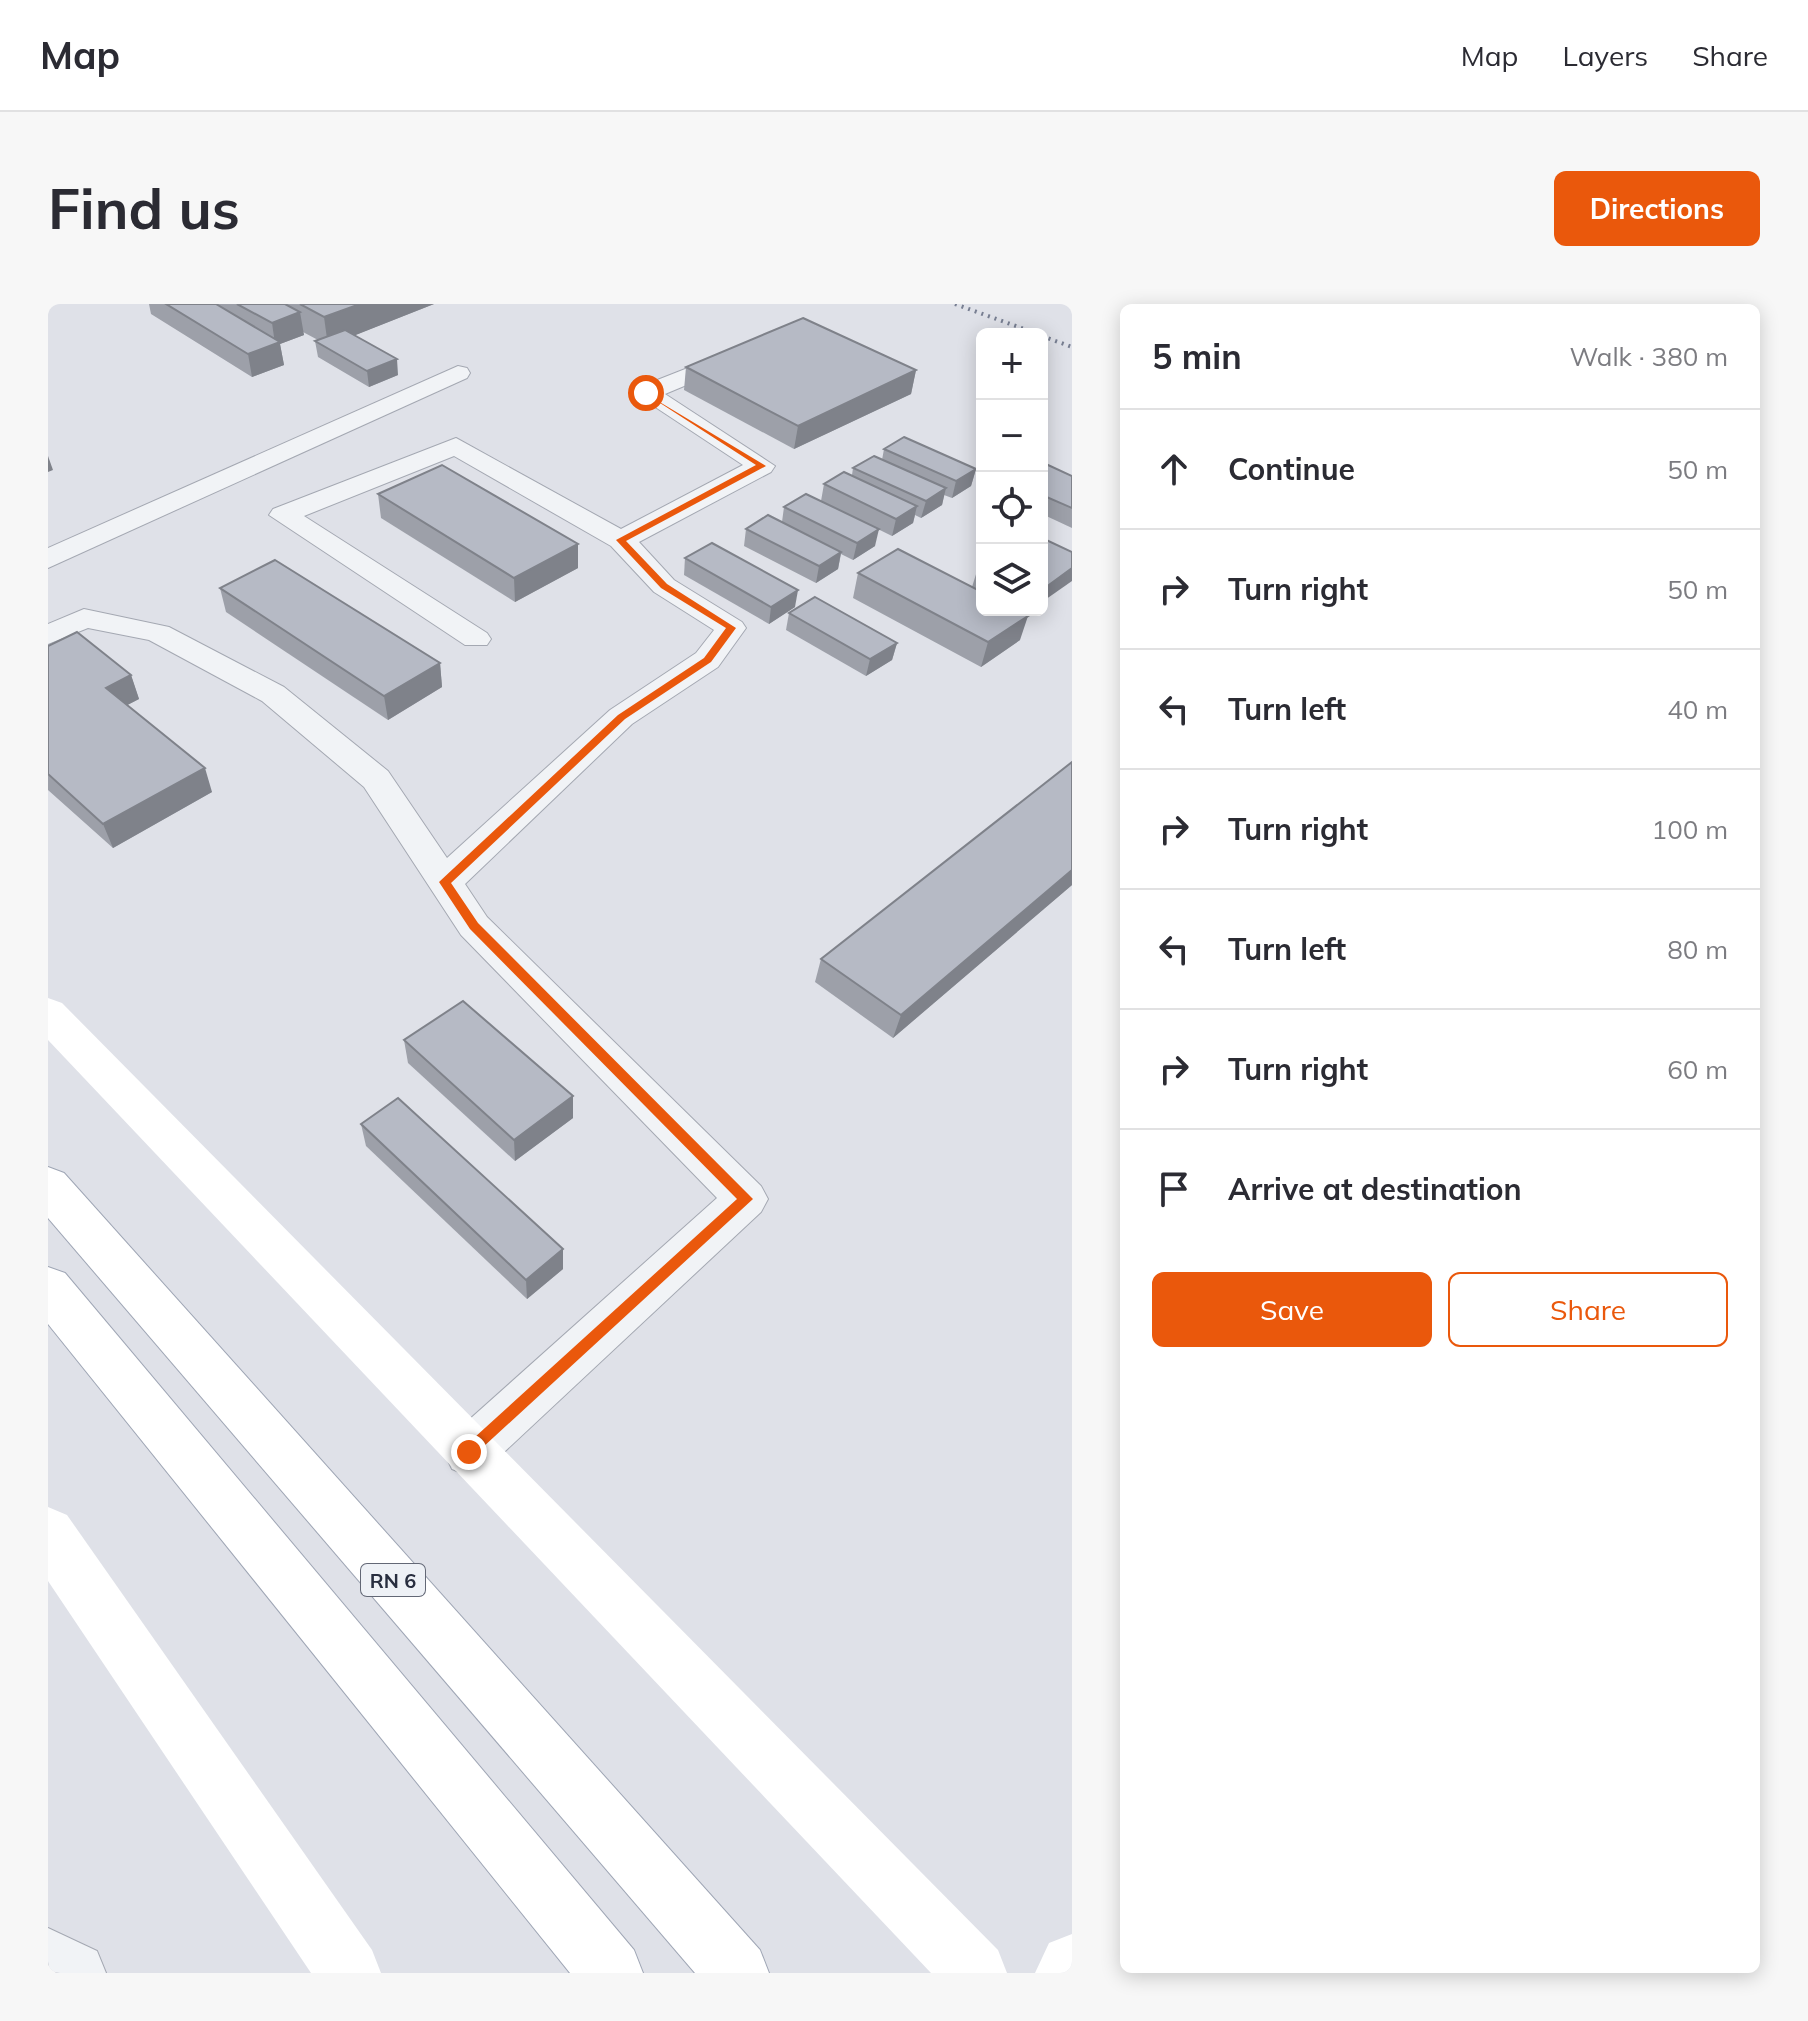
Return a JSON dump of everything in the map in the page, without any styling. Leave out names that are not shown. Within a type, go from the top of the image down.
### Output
[{"type":"main road","points":[[48,1014],[975,1973]]},
{"type":"main road","name":"RN 6","points":[[48,1186],[737,1973]]},
{"type":"main road","points":[[48,1288],[611,1973]]},
{"type":"main road","points":[[48,1534],[349,1973]]},
{"type":"main road","points":[[1067,1973],[1072,1966]]},
{"type":"street","points":[[621,540],[762,466],[646,393],[764,345]]},
{"type":"street","points":[[48,559],[458,373]]},
{"type":"street","points":[[444,882],[621,717],[707,660],[731,628],[664,586],[621,540],[456,446],[283,515],[476,639]]},
{"type":"street","points":[[48,635],[84,618],[158,633],[273,694],[376,779],[474,926],[746,1199],[469,1452]]},
{"type":"street","points":[[48,1958],[75,1973]]},
{"type":"building","points":[[166,304],[216,304],[280,342],[248,354]]},
{"type":"building","points":[[237,304],[285,304],[300,312],[272,323]]},
{"type":"building","points":[[300,304],[360,304],[324,317]]},
{"type":"building","points":[[803,318],[916,370],[798,426],[686,367]]},
{"type":"building","points":[[345,330],[397,359],[367,371],[315,341]]},
{"type":"building","points":[[904,437],[976,469],[956,481],[884,449]]},
{"type":"building","points":[[874,456],[946,488],[926,501],[853,468]]},
{"type":"building","points":[[442,465],[578,544],[514,578],[378,494]]},
{"type":"building","points":[[1048,465],[1072,476],[1072,508],[1048,498]]},
{"type":"building","points":[[844,472],[917,506],[896,519],[824,484]]},
{"type":"building","points":[[806,494],[879,529],[857,543],[784,507]]},
{"type":"building","points":[[768,515],[841,552],[819,566],[746,529]]},
{"type":"building","points":[[1048,541],[1072,552],[1072,568],[1048,586]]},
{"type":"building","points":[[712,543],[798,590],[771,607],[685,558]]},
{"type":"building","points":[[898,549],[976,589],[976,616],[1028,616],[988,642],[858,573]]},
{"type":"building","points":[[275,560],[440,663],[384,696],[220,588]]},
{"type":"building","points":[[815,597],[897,643],[870,659],[789,613]]},
{"type":"building","points":[[77,632],[131,675],[106,688],[205,768],[103,824],[48,774],[48,646]]},
{"type":"building","points":[[1072,762],[1072,870],[901,1015],[821,959]]},
{"type":"building","points":[[463,1001],[573,1096],[514,1140],[404,1040]]},
{"type":"building","points":[[398,1098],[563,1249],[526,1280],[361,1124]]},
{"type":"railway","points":[[955,304],[1021,328]]},
{"type":"railway","points":[[1048,338],[1072,347]]},
{"type":"route","points":[[469,1452],[746,1199],[474,926],[444,882],[621,717],[707,660],[731,628],[664,586],[621,540],[762,466],[646,393]]}]
